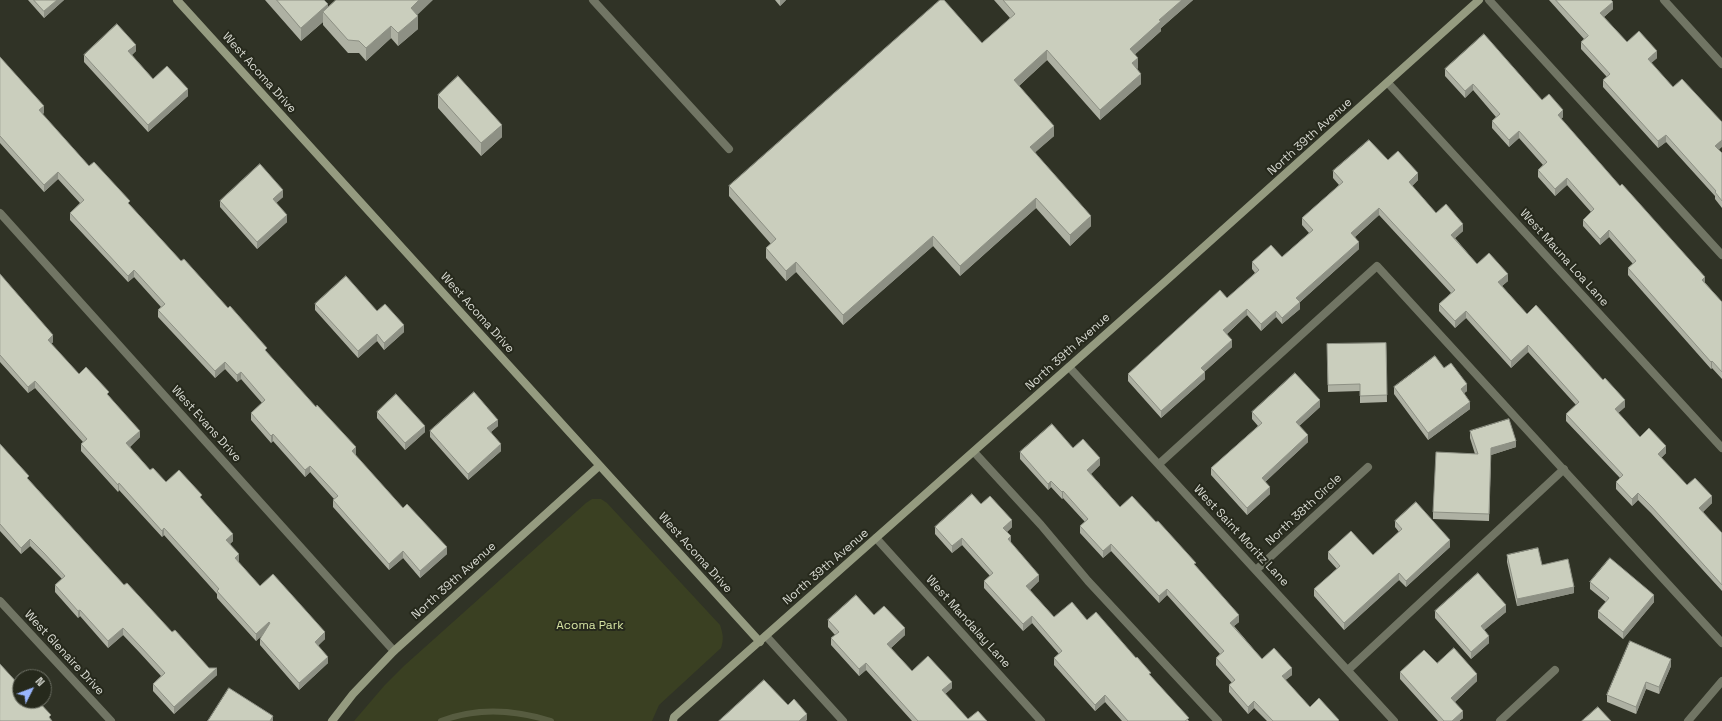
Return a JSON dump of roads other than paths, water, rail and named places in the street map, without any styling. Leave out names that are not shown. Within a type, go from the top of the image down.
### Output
[{"type":"street","name":"West Acoma Drive","points":[[177,0],[599,466],[763,639]]},
{"type":"street","points":[[593,0],[729,149]]},
{"type":"street","name":"North 39th Avenue","points":[[673,721],[674,717],[974,452],[1479,0]]},
{"type":"street","points":[[1489,0],[1722,255]]},
{"type":"street","points":[[1664,0],[1722,64]]},
{"type":"street","name":"West Mauna Loa Lane","points":[[1388,83],[1722,448]]},
{"type":"street","name":"West Evans Drive","points":[[0,213],[394,651]]},
{"type":"street","points":[[1159,464],[1378,266],[1722,643]]},
{"type":"street","name":"West Saint Moritz Lane","points":[[1069,367],[1394,721]]},
{"type":"street","points":[[974,452],[1041,525],[1088,581],[1218,721]]},
{"type":"street","name":"North 39th Avenue","points":[[332,721],[353,694],[394,651],[599,466]]},
{"type":"street","name":"North 38th Circle","points":[[1256,570],[1368,467]]},
{"type":"street","points":[[1348,670],[1564,469]]},
{"type":"street","name":"West Mandalay Lane","points":[[876,538],[1041,721]]},
{"type":"street","name":"West Glenaire Drive","points":[[0,601],[111,721]]},
{"type":"street","points":[[763,639],[843,721]]},
{"type":"street","points":[[1500,721],[1555,670]]},
{"type":"street","points":[[1688,721],[1722,681]]},
{"type":"waterway","points":[[441,721],[482,712],[510,712],[551,721]]},
{"type":"park label","name":"Acoma Park","points":[[590,626]]}]
